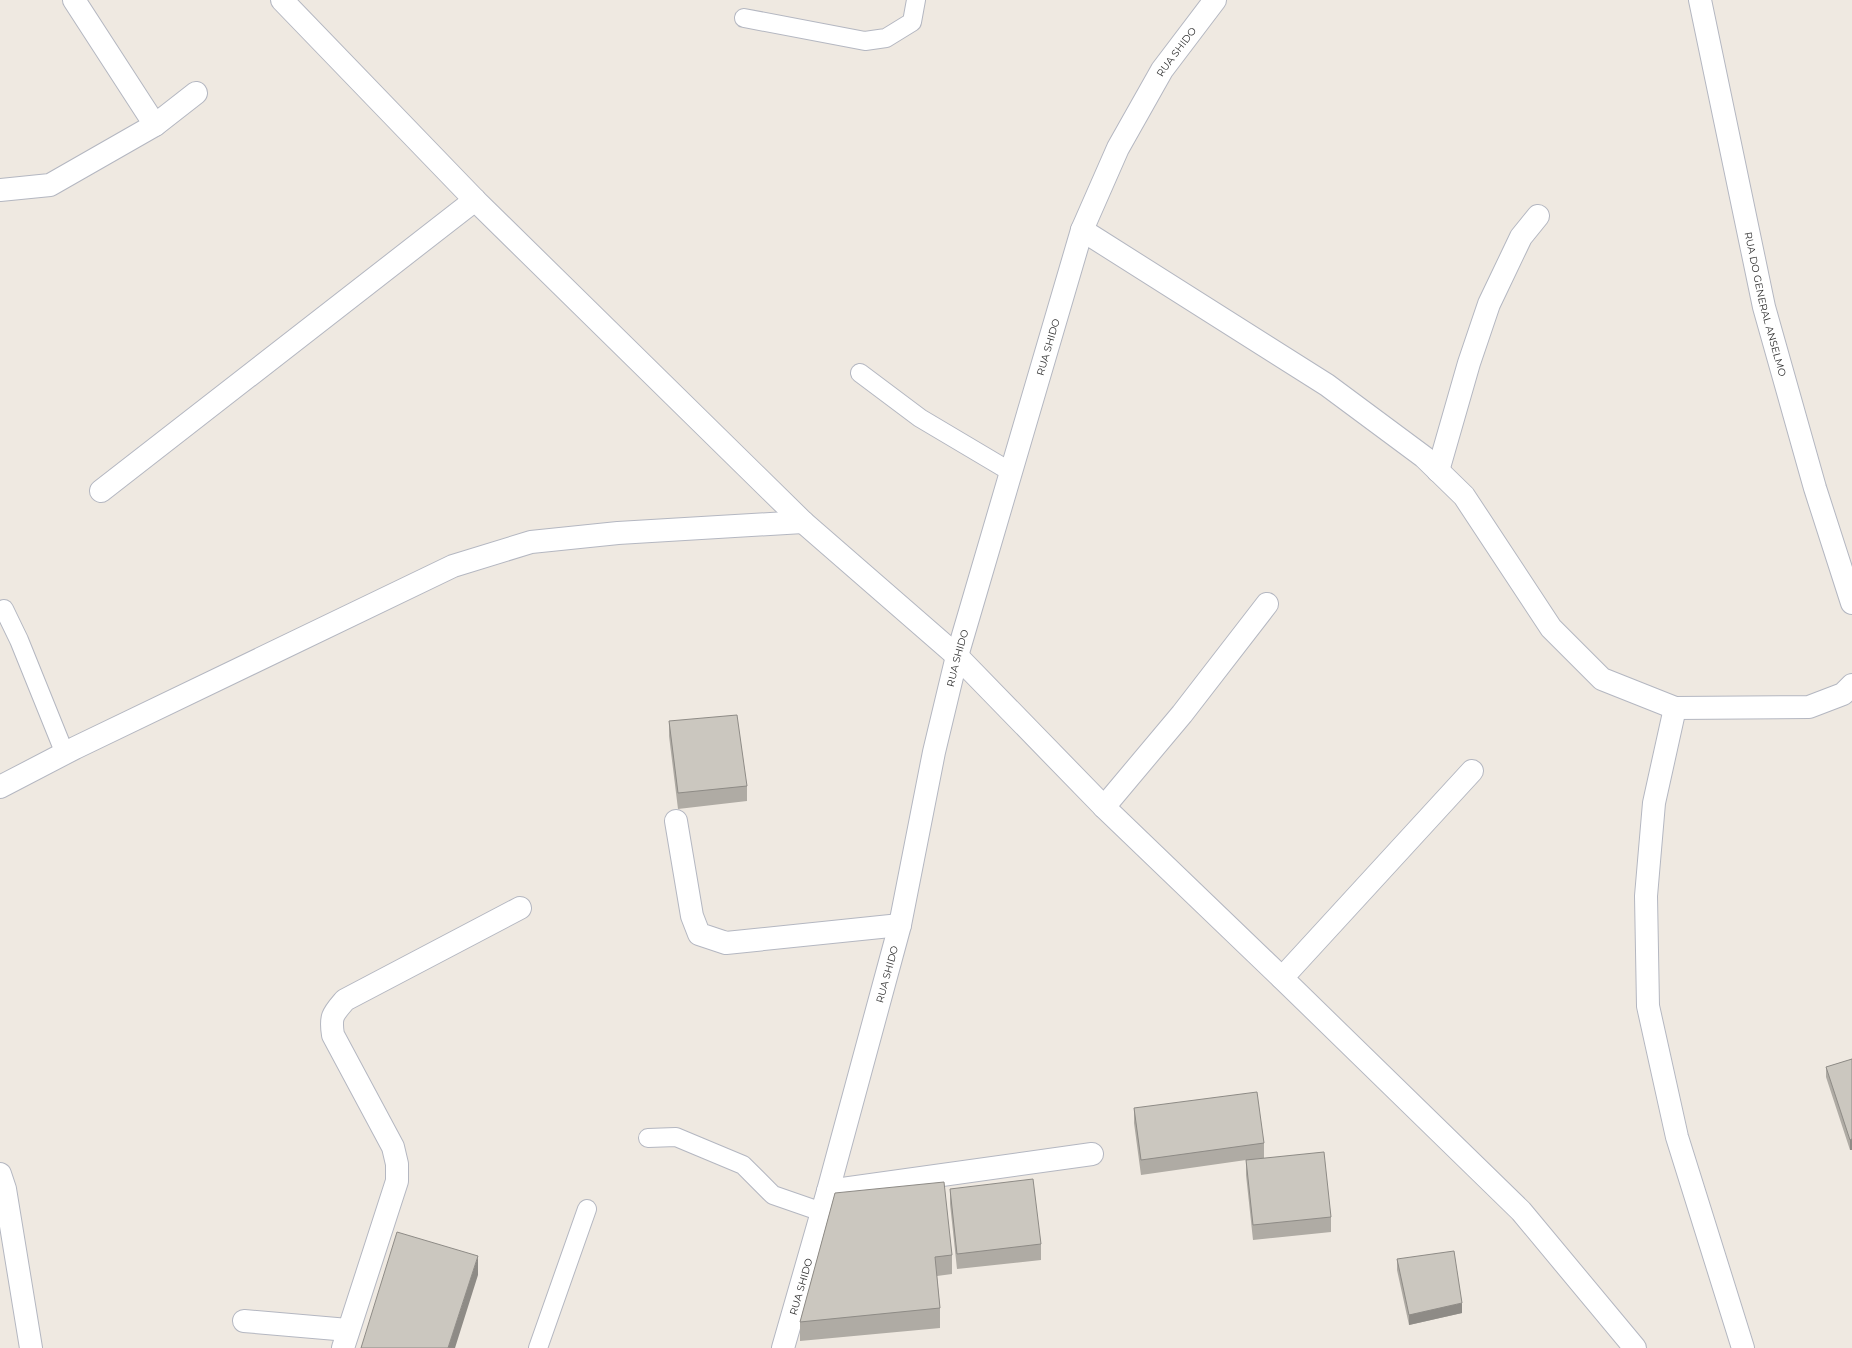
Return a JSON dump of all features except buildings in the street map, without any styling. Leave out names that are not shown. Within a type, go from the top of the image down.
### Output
[{"type":"street","points":[[74,0],[156,125]]},
{"type":"street","points":[[282,0],[475,200],[803,522],[957,656],[1104,807],[1521,1211],[1635,1348]]},
{"type":"street","name":"RUA SHIDO","points":[[783,1348],[828,1191],[900,925],[934,752],[957,656],[1082,230],[1118,148],[1162,70],[1215,0]]},
{"type":"street","name":"RUA DO GENERAL ANSELMO","points":[[1700,0],[1764,307],[1815,488],[1852,603]]},
{"type":"street","points":[[0,190],[50,185],[156,125],[196,93]]},
{"type":"street","points":[[101,491],[475,200]]},
{"type":"street","points":[[1438,471],[1469,363],[1489,304],[1521,237],[1538,216]]},
{"type":"street","points":[[1082,230],[1327,385],[1424,458],[1464,496],[1551,628],[1602,678],[1675,708],[1809,707],[1843,694],[1852,685]]},
{"type":"street","points":[[0,787],[453,566],[531,542],[618,533],[803,522]]},
{"type":"street","points":[[1104,807],[1182,714],[1267,604]]},
{"type":"street","points":[[1675,708],[1654,803],[1646,896],[1648,1006],[1677,1138],[1743,1348]]},
{"type":"street","points":[[1282,978],[1472,771]]},
{"type":"street","points":[[676,821],[692,916],[699,934],[726,943],[900,925]]},
{"type":"street","points":[[244,1321],[346,1339],[397,1181],[397,1164],[393,1147],[333,1035],[330,1022],[334,1012],[345,1000],[520,908]]},
{"type":"street","points":[[828,1191],[1092,1154]]},
{"type":"street","points":[[0,1174],[5,1189],[31,1348]]},
{"type":"lane","points":[[744,18],[866,41],[886,38],[912,22],[916,0]]},
{"type":"lane","points":[[860,373],[920,418],[1011,472]]},
{"type":"lane","points":[[4,609],[19,640],[65,754]]},
{"type":"lane","points":[[648,1138],[676,1137],[743,1165],[773,1195],[822,1212]]},
{"type":"lane","points":[[538,1348],[587,1209]]}]
